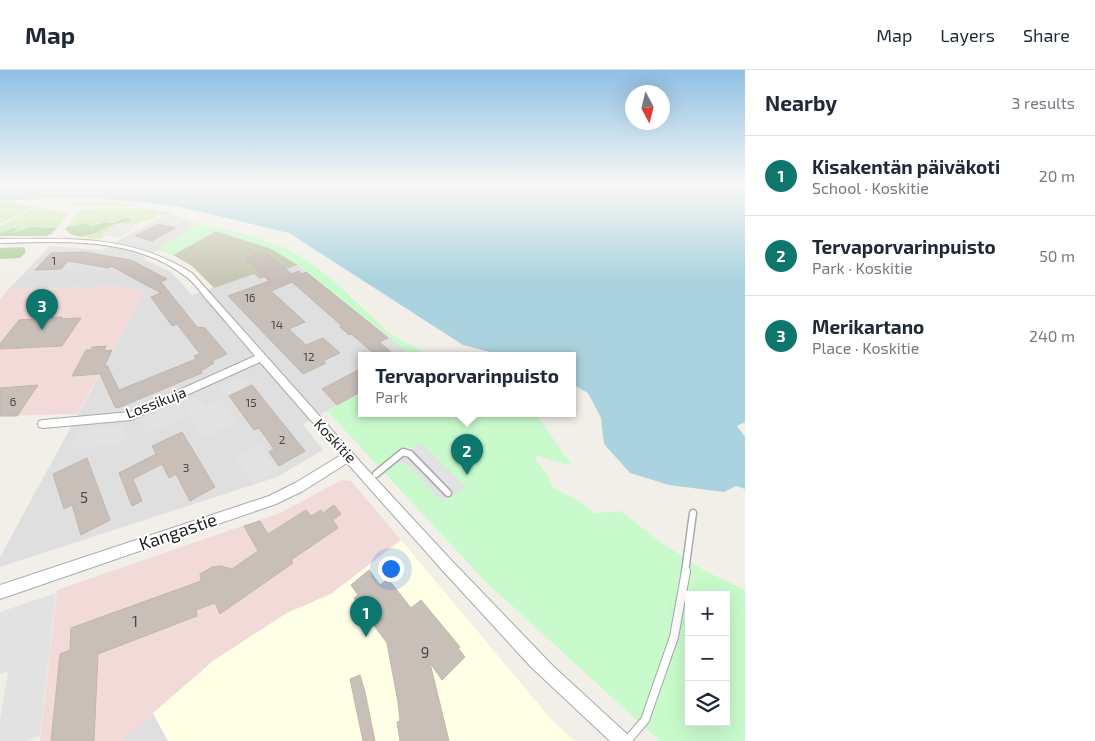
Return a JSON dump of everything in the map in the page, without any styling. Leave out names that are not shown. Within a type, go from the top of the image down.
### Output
[{"type":"street","name":"Koskitie","points":[[0,241],[97,244],[138,251],[171,263],[189,275],[447,566],[538,662],[622,741]]},
{"type":"street","name":"Lossikuja","points":[[43,424],[131,416],[262,358]]},
{"type":"street","name":"Kangastie","points":[[0,592],[272,500],[299,487],[349,456]]},
{"type":"lane","points":[[376,474],[403,452],[410,454],[448,493]]},
{"type":"lane","points":[[627,741],[645,720],[674,637],[688,557],[693,513]]},
{"type":"shaded area","points":[[160,217],[180,217],[196,225],[144,259],[171,272],[192,295],[254,274],[260,279],[298,265],[408,352],[358,352],[358,393],[303,424],[323,450],[277,477],[0,567],[0,557],[145,291],[115,286],[8,290],[50,246],[102,250]]},
{"type":"shaded area","points":[[120,223],[138,226],[120,238],[101,234]]},
{"type":"shaded area","points":[[216,231],[272,249],[298,265],[260,279],[254,274],[214,288],[192,266],[173,255]]},
{"type":"shaded area","points":[[115,286],[145,291],[77,414],[0,416],[0,299],[8,290]]},
{"type":"shaded area","points":[[244,376],[250,384],[223,396],[218,388]]},
{"type":"shaded area","points":[[198,397],[205,406],[221,399],[237,421],[204,438],[183,404]]},
{"type":"shaded area","points":[[179,402],[187,416],[147,434],[140,419]]},
{"type":"shaded area","points":[[123,426],[126,433],[121,445],[71,448],[81,428]]},
{"type":"shaded area","points":[[421,443],[466,487],[442,502],[406,464],[395,463]]},
{"type":"shaded area","points":[[259,444],[278,470],[253,484],[235,457]]},
{"type":"shaded area","points":[[342,480],[351,481],[401,540],[331,594],[287,613],[213,661],[123,741],[40,741],[57,590],[280,513]]},
{"type":"shaded area","points":[[401,540],[550,718],[574,741],[168,741],[153,713],[213,661],[287,613],[331,594]]},
{"type":"shaded area","points":[[56,593],[40,736],[28,741],[0,741],[0,721],[8,672],[0,674],[0,612]]},
{"type":"shaded area","points":[[153,713],[168,741],[123,741]]},
{"type":"green space","points":[[0,217],[13,217],[0,224]]},
{"type":"green space","points":[[17,217],[65,217],[57,228],[32,227],[8,234],[18,228],[0,233],[0,226]]},
{"type":"green space","points":[[74,217],[156,218],[132,225],[120,223],[102,234],[107,235],[99,239],[84,238],[126,218],[116,222],[105,222],[92,226],[86,223],[67,227],[71,222],[75,222],[71,221]]},
{"type":"green space","points":[[180,217],[199,224],[245,234],[288,249],[311,263],[335,282],[390,334],[423,352],[408,352],[298,265],[272,249],[216,231],[173,255],[157,250],[196,225]]},
{"type":"green space","points":[[126,218],[131,220],[88,235],[76,236],[70,234],[65,229],[86,223],[92,226],[105,222],[113,223]]},
{"type":"green space","points":[[32,227],[57,228],[46,236],[0,236],[0,233],[14,228],[19,229],[8,234]]},
{"type":"green space","points":[[24,247],[26,252],[20,258],[0,259],[0,248]]},
{"type":"green space","points":[[358,393],[358,417],[538,417],[571,464],[567,465],[535,455],[537,462],[549,477],[552,487],[577,500],[594,513],[620,511],[662,543],[705,571],[745,590],[745,741],[660,741],[485,581],[327,411]]},
{"type":"water","points":[[223,217],[745,217],[745,422],[737,426],[745,437],[745,489],[736,486],[724,492],[669,485],[630,473],[604,444],[601,418],[588,393],[576,386],[576,352],[490,352],[463,345],[289,233]]},
{"type":"building","points":[[158,224],[175,228],[152,241],[135,236]]},
{"type":"building","points":[[84,252],[131,260],[167,279],[161,282],[197,327],[205,328],[227,354],[212,361],[214,363],[201,371],[202,373],[118,408],[115,407],[100,374],[72,376],[86,350],[91,350],[92,347],[106,346],[104,351],[112,350],[104,367],[107,365],[119,390],[196,359],[194,356],[200,354],[177,324],[172,326],[151,297],[161,293],[111,266],[108,268],[68,261],[61,269],[35,270],[51,253]]},
{"type":"building","points":[[264,252],[292,274],[299,271],[302,274],[306,272],[388,338],[379,342],[391,352],[372,352],[351,334],[349,335],[340,327],[342,326],[292,282],[271,291],[305,322],[289,329],[306,345],[323,338],[340,353],[323,361],[326,363],[303,374],[228,296],[269,281],[246,258]]},
{"type":"building","points":[[62,317],[61,319],[81,318],[62,346],[0,349],[0,344],[19,320]]},
{"type":"building","points":[[358,370],[358,393],[337,405],[322,389]]},
{"type":"building","points":[[38,385],[17,416],[0,416],[0,388]]},
{"type":"building","points":[[252,385],[305,451],[279,466],[269,452],[274,449],[259,428],[254,430],[229,396]]},
{"type":"building","points":[[182,432],[215,487],[190,501],[176,474],[169,478],[162,464],[133,479],[142,501],[132,506],[119,473],[156,454],[152,446]]},
{"type":"building","points":[[87,458],[110,520],[81,535],[72,505],[64,509],[53,474]]},
{"type":"building","points":[[334,505],[341,514],[333,520],[338,528],[291,560],[293,563],[220,614],[215,603],[196,610],[197,616],[98,654],[94,741],[51,741],[60,654],[70,650],[71,628],[201,581],[200,574],[212,567],[220,566],[232,569],[258,551],[244,526],[260,521],[268,534],[306,510],[311,516],[321,510],[323,513]]},
{"type":"building","points":[[369,570],[380,585],[388,579],[411,608],[421,600],[460,647],[458,648],[465,657],[442,680],[430,663],[449,741],[400,741],[397,722],[400,721],[398,702],[387,643],[354,598],[358,595],[351,585]]},
{"type":"building","points":[[360,675],[375,741],[363,741],[350,679]]},
{"type":"place","name":"Merikartano","points":[[42,330]]},
{"type":"place","name":"Tervaporvarinpuisto","points":[[467,475]]},
{"type":"place","name":"Kisakentän päiväkoti","points":[[366,637]]}]
